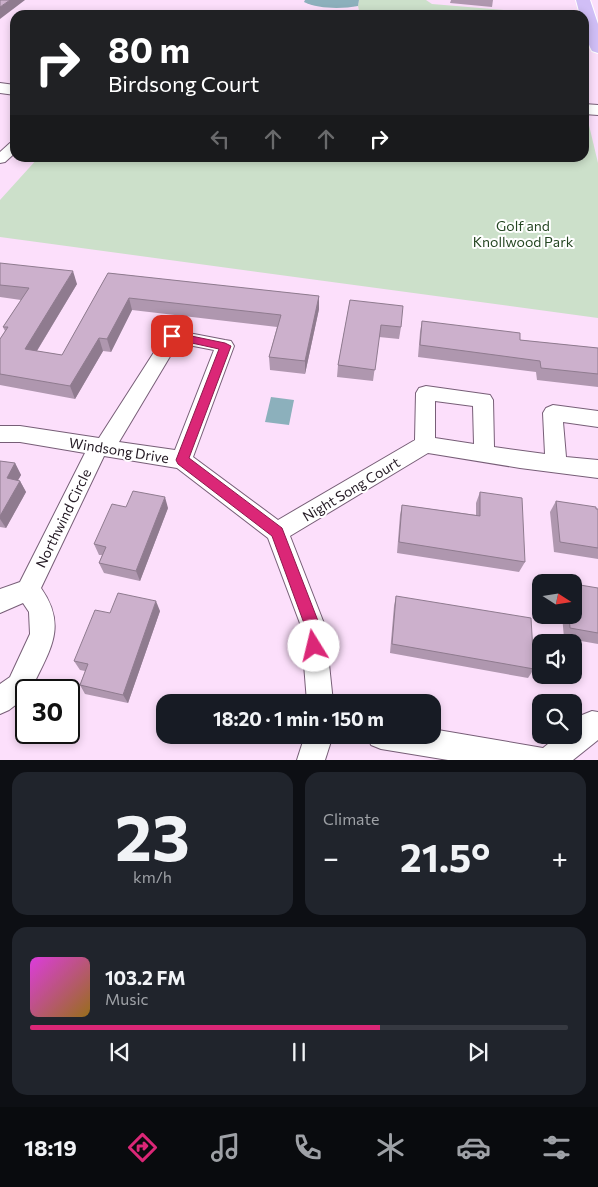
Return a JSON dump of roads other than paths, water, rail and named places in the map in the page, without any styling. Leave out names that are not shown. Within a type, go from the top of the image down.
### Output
[{"type":"main road","points":[[589,19],[598,48]]},
{"type":"street","points":[[0,158],[10,150]]},
{"type":"street","name":"Northwind Circle","points":[[28,590],[102,447],[172,336],[225,346],[182,460]]},
{"type":"street","points":[[484,454],[483,400],[426,393],[425,444],[484,454],[598,469]]},
{"type":"street","points":[[556,464],[553,413],[598,419]]},
{"type":"street","name":"Windsong Drive","points":[[0,434],[20,434],[182,460],[277,532]]},
{"type":"street","name":"Night Song Court","points":[[277,532],[425,444]]},
{"type":"street","points":[[277,532],[313,626],[319,694]]},
{"type":"street","points":[[0,601],[28,590],[41,610],[43,635],[19,686],[0,701]]},
{"type":"street","points":[[551,760],[592,726],[598,726]]},
{"type":"street","points":[[311,760],[316,744]]},
{"type":"street","points":[[438,744],[538,760]]},
{"type":"water","points":[[305,0],[359,0],[358,6],[338,8],[316,6],[304,2]]},
{"type":"water","points":[[271,397],[294,400],[289,425],[265,422]]},
{"type":"park label","name":"Golf and Knollwood Park","points":[[523,234]]}]
